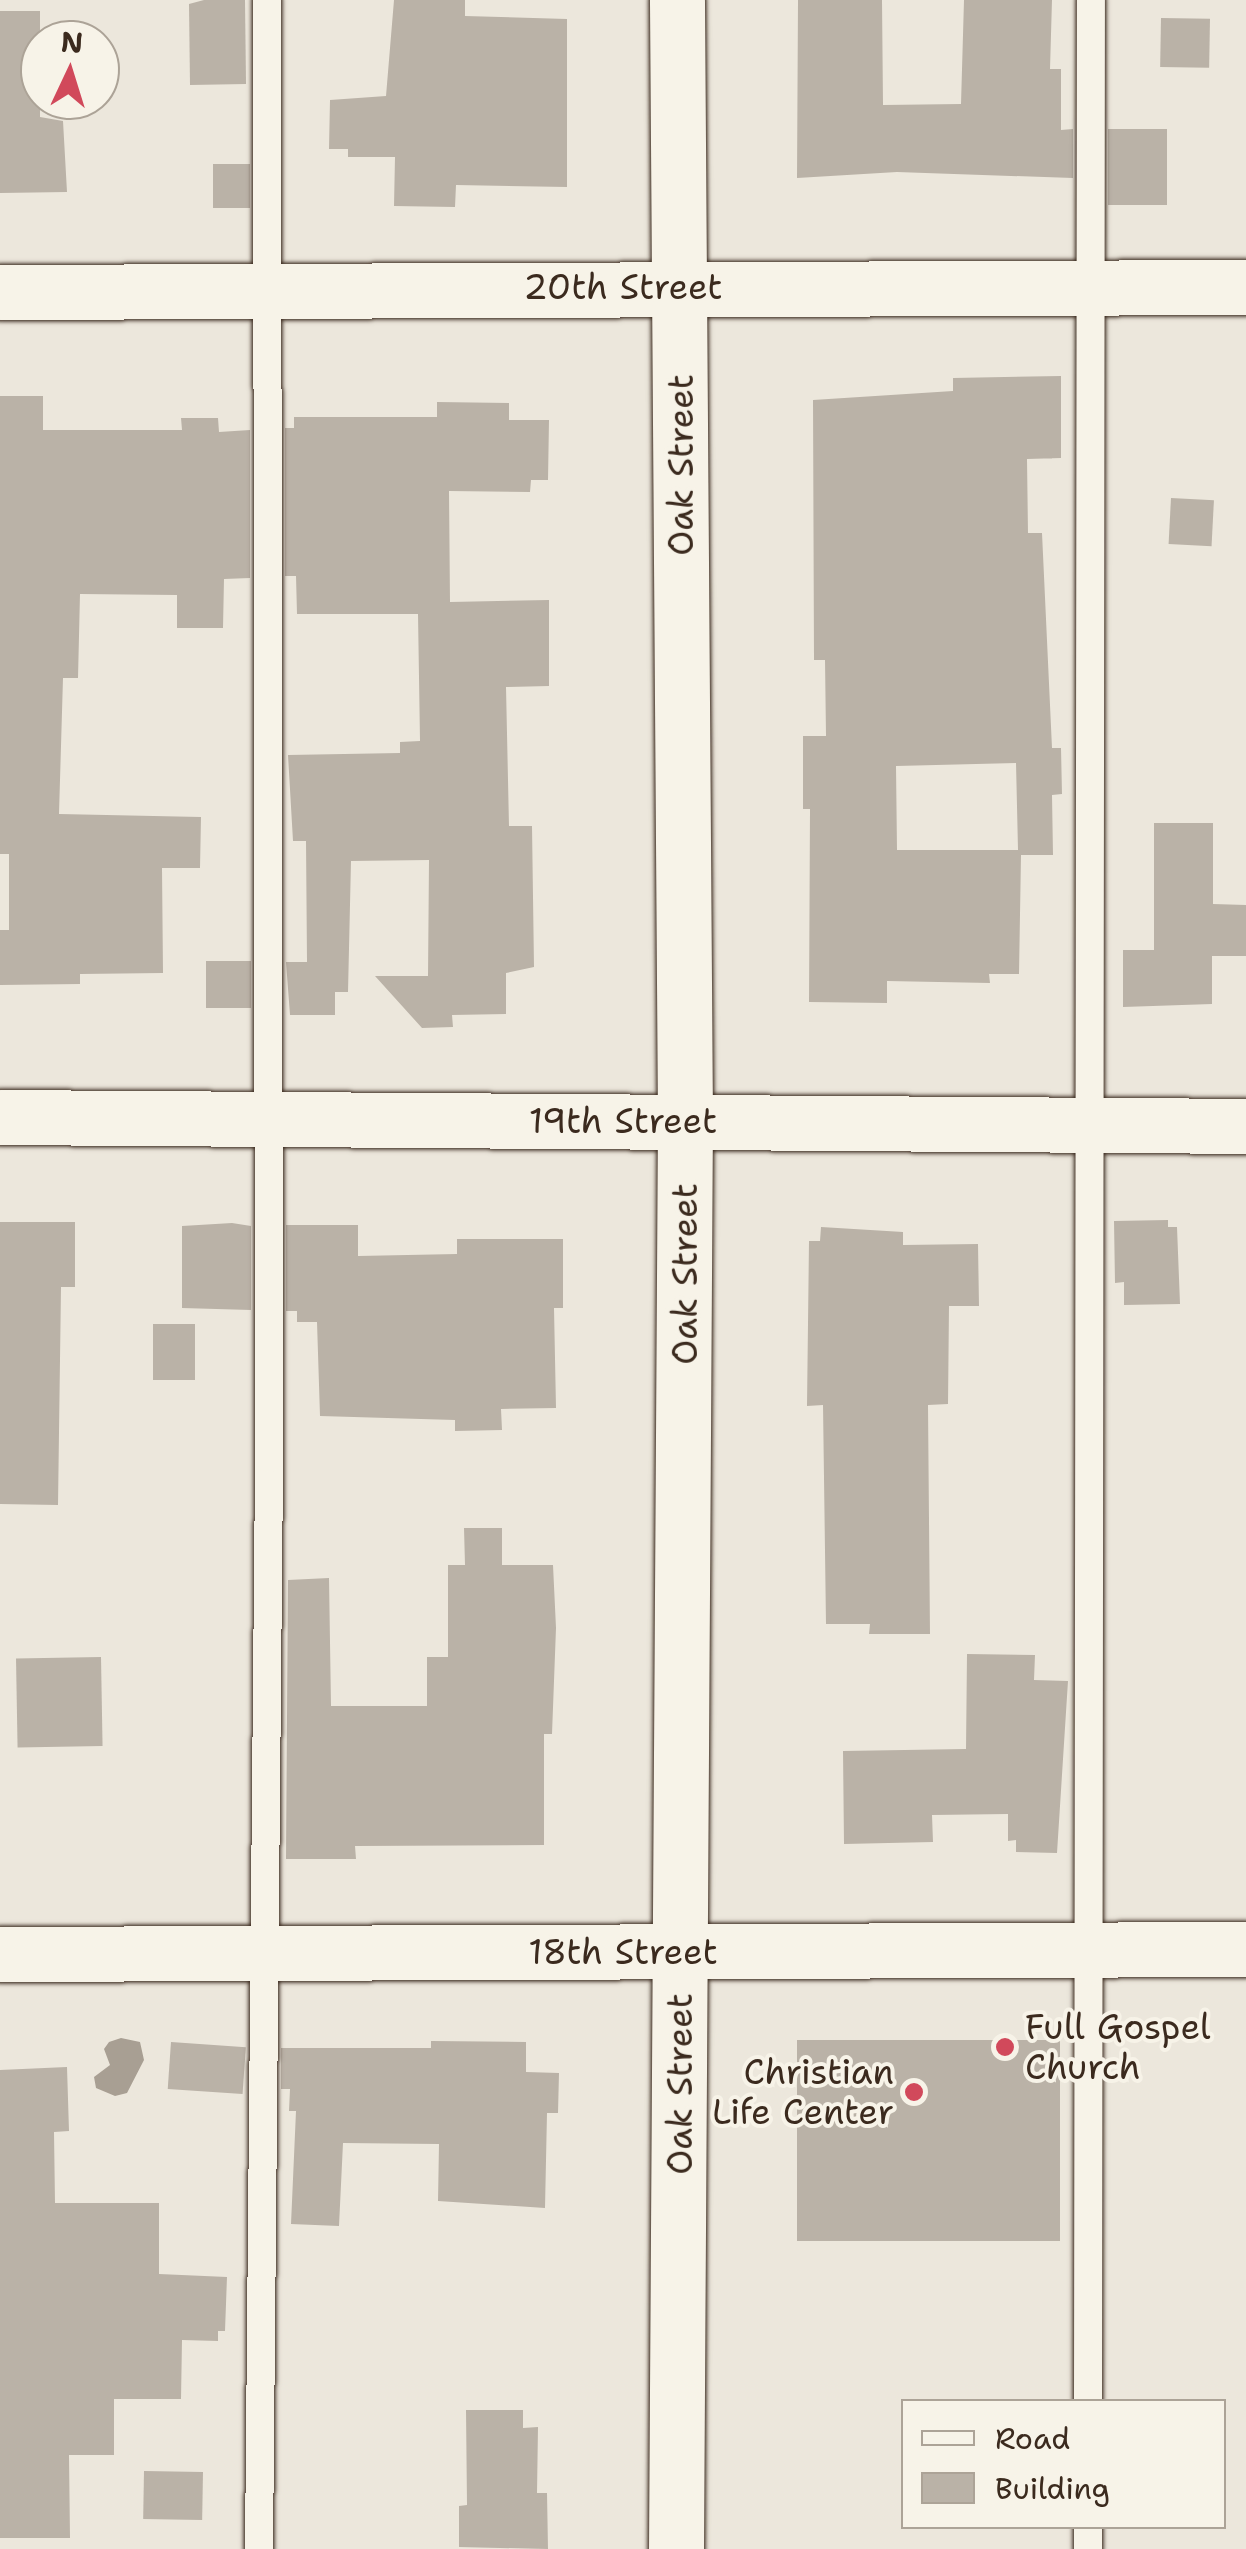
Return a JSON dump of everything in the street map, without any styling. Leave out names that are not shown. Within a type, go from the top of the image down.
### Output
[{"type":"street","name":"Oak Street","points":[[676,2549],[686,1122],[677,0]]},
{"type":"street","name":"20th Street","points":[[0,292],[680,286],[1246,287]]},
{"type":"street","name":"19th Street","points":[[0,1117],[1246,1126]]},
{"type":"street","name":"18th Street","points":[[0,1954],[1246,1948]]},
{"type":"lane","points":[[258,2549],[260,1954],[269,1458],[264,1119],[266,0]]},
{"type":"lane","points":[[1088,2399],[1091,0]]},
{"type":"shaded area","points":[[121,2038],[140,2042],[144,2060],[127,2093],[115,2096],[96,2088],[94,2077],[110,2065],[104,2049],[109,2042]]},
{"type":"building","points":[[245,0],[246,84],[190,85],[189,4]]},
{"type":"building","points":[[394,0],[465,0],[465,16],[567,19],[567,187],[456,185],[455,207],[394,206],[395,157],[348,157],[348,149],[329,149],[330,100],[386,96]]},
{"type":"building","points":[[798,0],[882,0],[883,105],[961,104],[964,0],[1052,0],[1050,69],[1061,69],[1061,130],[1073,129],[1073,178],[897,172],[797,178]]},
{"type":"building","points":[[0,11],[40,11],[40,20],[20,20],[20,120],[63,121],[67,192],[0,193]]},
{"type":"building","points":[[1161,18],[1210,19],[1209,68],[1160,67]]},
{"type":"building","points":[[1108,129],[1167,129],[1167,205],[1108,205]]},
{"type":"building","points":[[213,164],[250,164],[250,208],[213,208]]},
{"type":"building","points":[[1061,376],[1061,458],[1027,459],[1028,533],[1042,533],[1052,748],[1061,748],[1062,794],[1052,795],[1053,855],[1021,855],[1019,974],[989,974],[990,983],[887,981],[887,1003],[809,1002],[810,809],[803,809],[803,736],[826,736],[825,660],[814,660],[813,400],[953,391],[953,378]],"holes":[[[1016,763],[1018,850],[897,850],[896,766]]]},
{"type":"building","points":[[0,396],[43,396],[43,430],[182,430],[181,418],[218,418],[219,432],[250,430],[250,578],[224,579],[223,628],[177,628],[177,595],[80,594],[78,678],[63,678],[59,814],[201,817],[200,868],[162,868],[163,973],[80,974],[80,984],[0,985],[0,930],[9,930],[9,854],[0,854]]},
{"type":"building","points":[[437,402],[509,403],[509,420],[549,420],[548,480],[531,480],[530,492],[449,491],[450,602],[549,600],[549,686],[506,687],[509,826],[532,826],[534,967],[506,973],[506,1014],[452,1015],[453,1027],[422,1028],[375,976],[428,976],[429,860],[351,861],[348,992],[335,992],[335,1015],[290,1015],[286,962],[307,962],[306,841],[293,841],[288,755],[400,753],[400,742],[420,741],[418,614],[297,614],[296,576],[285,576],[285,428],[294,428],[294,417],[437,417]]},
{"type":"building","points":[[1171,498],[1214,500],[1212,546],[1169,544]]},
{"type":"building","points":[[1154,823],[1213,823],[1213,904],[1246,905],[1246,956],[1212,956],[1212,1004],[1123,1007],[1123,950],[1154,950]]},
{"type":"building","points":[[206,961],[251,961],[251,1008],[206,1008]]},
{"type":"building","points":[[1168,1220],[1168,1227],[1177,1227],[1180,1304],[1124,1305],[1124,1282],[1115,1283],[1114,1221]]},
{"type":"building","points":[[0,1222],[75,1222],[75,1287],[61,1287],[58,1505],[0,1504]]},
{"type":"building","points":[[286,1225],[358,1225],[358,1256],[457,1254],[457,1239],[563,1239],[563,1308],[554,1308],[556,1408],[501,1409],[502,1430],[455,1431],[455,1420],[320,1416],[317,1322],[297,1322],[297,1311],[286,1311]]},
{"type":"building","points":[[182,1226],[251,1226],[251,1310],[182,1308]]},
{"type":"building","points":[[821,1227],[903,1232],[903,1245],[978,1244],[979,1306],[949,1306],[948,1404],[928,1405],[930,1634],[869,1634],[870,1624],[826,1624],[823,1405],[807,1406],[809,1241],[820,1241]]},
{"type":"building","points":[[153,1324],[195,1324],[195,1380],[153,1380]]},
{"type":"building","points":[[464,1528],[502,1528],[502,1565],[553,1565],[556,1628],[552,1734],[544,1734],[544,1845],[355,1846],[356,1859],[286,1859],[288,1580],[329,1578],[331,1706],[427,1706],[427,1657],[448,1657],[448,1565],[465,1565]]},
{"type":"building","points":[[967,1654],[1035,1655],[1034,1680],[1068,1681],[1057,1853],[1016,1852],[1016,1840],[1008,1841],[1008,1814],[932,1815],[933,1842],[844,1844],[843,1751],[966,1749]]},
{"type":"building","points":[[101,1657],[103,1746],[18,1747],[16,1658]]},
{"type":"building","points":[[797,2040],[1060,2040],[1060,2241],[797,2241]]},
{"type":"building","points":[[431,2041],[526,2042],[526,2072],[559,2073],[558,2113],[547,2113],[545,2208],[438,2201],[439,2144],[343,2143],[339,2226],[291,2224],[296,2111],[289,2111],[290,2089],[281,2089],[281,2048],[431,2048]]},
{"type":"building","points":[[171,2042],[246,2047],[243,2094],[168,2089]]},
{"type":"building","points":[[67,2067],[69,2131],[54,2132],[55,2203],[159,2203],[159,2274],[227,2277],[225,2331],[218,2331],[218,2341],[182,2340],[181,2399],[114,2399],[114,2455],[69,2455],[70,2538],[0,2538],[0,2070]]},
{"type":"building","points":[[466,2410],[523,2410],[523,2428],[538,2427],[537,2493],[547,2493],[548,2549],[459,2547],[459,2506],[467,2505]]},
{"type":"building","points":[[144,2471],[203,2472],[202,2520],[143,2519]]},
{"type":"place","name":"Full Gospel Church","points":[[1005,2047]]},
{"type":"place","name":"Christian Life Center","points":[[914,2092]]}]
